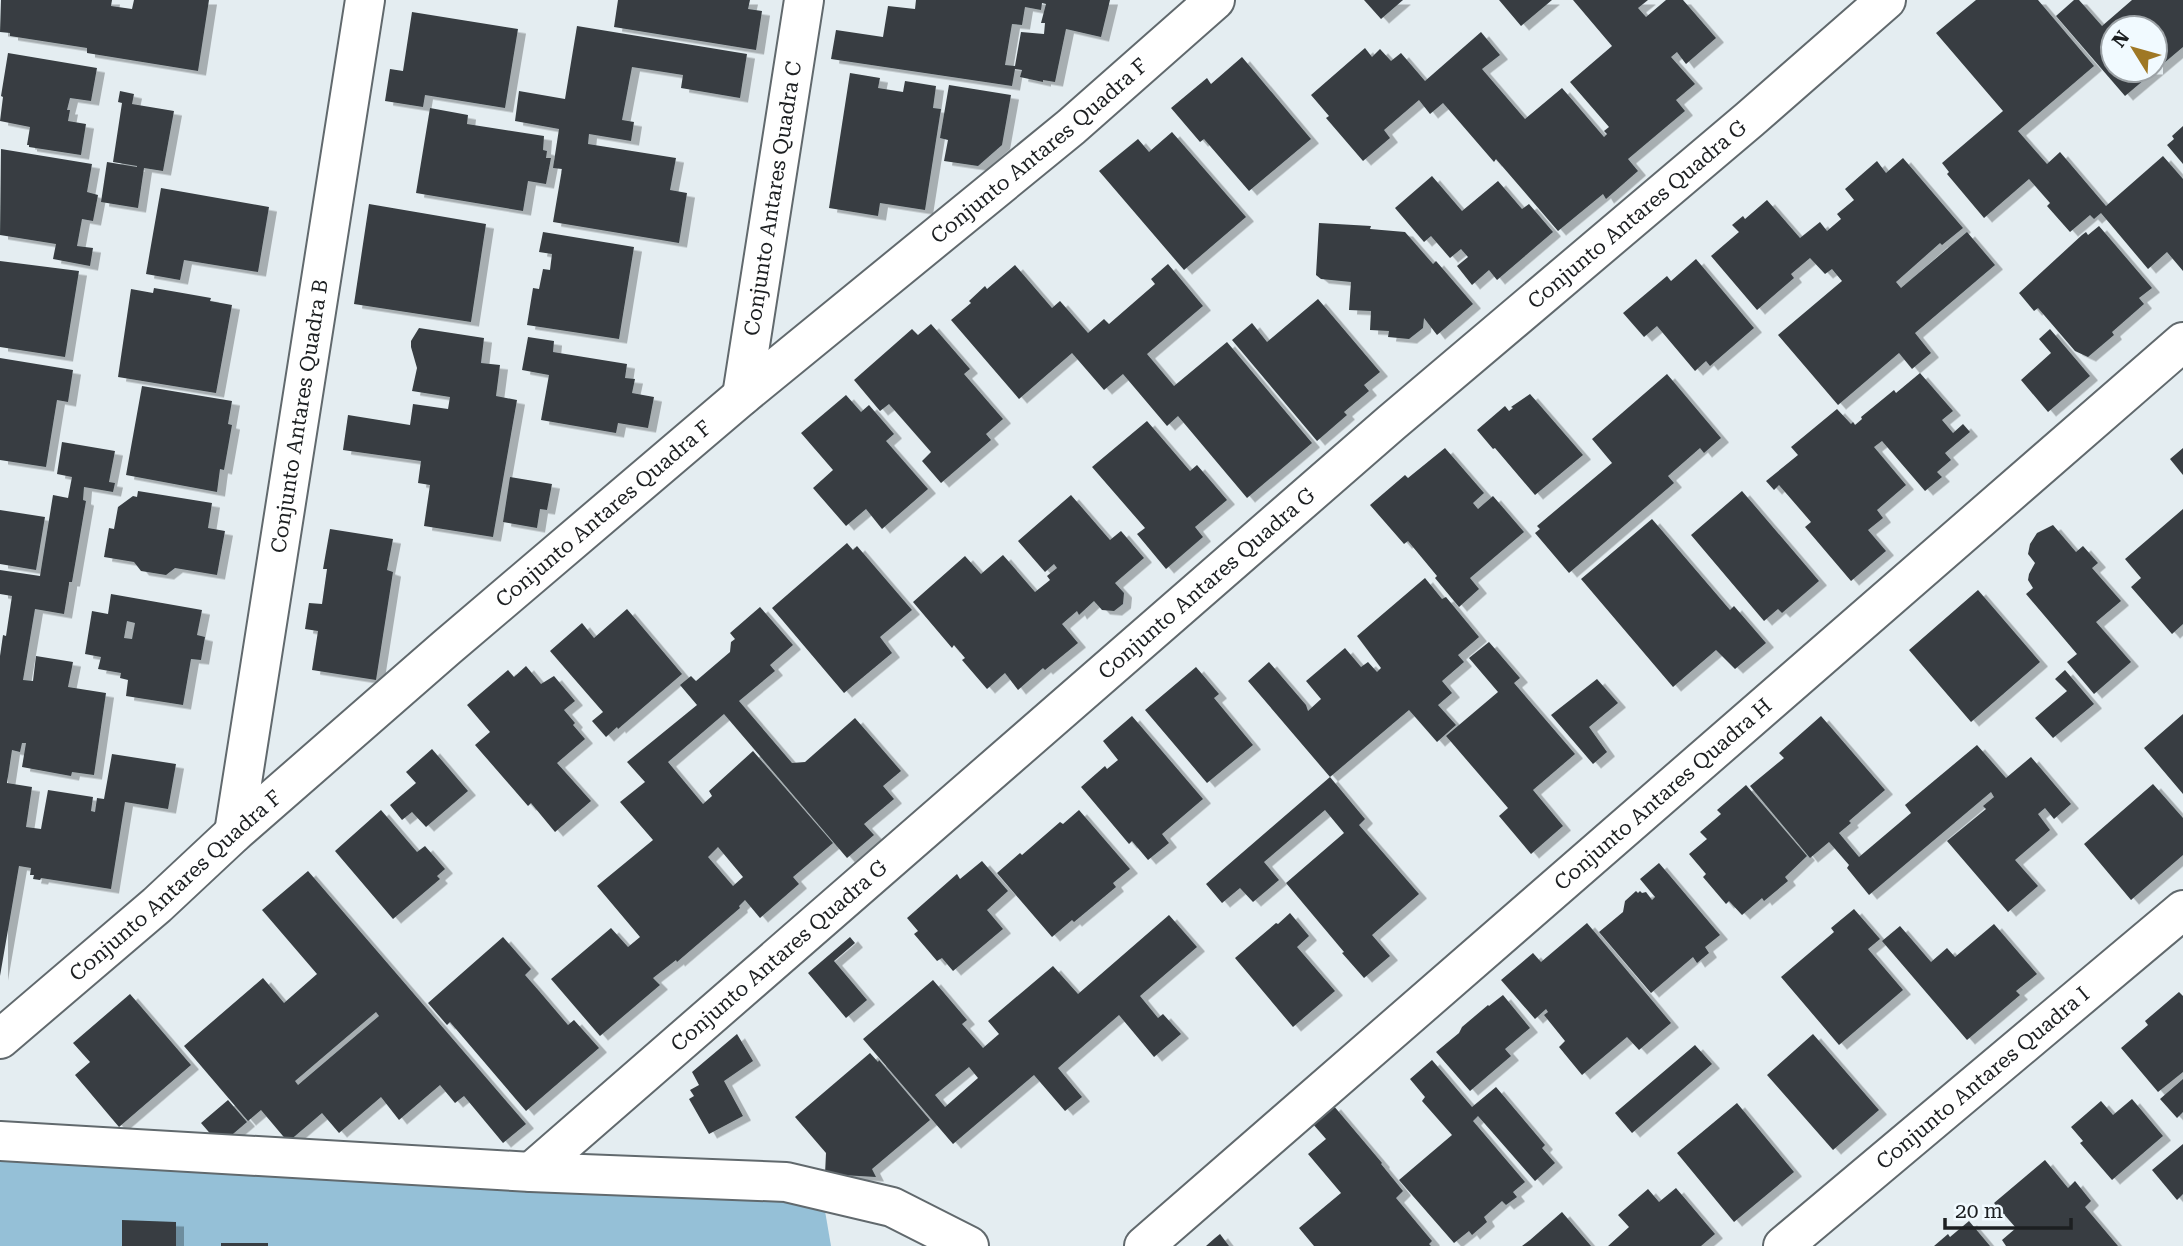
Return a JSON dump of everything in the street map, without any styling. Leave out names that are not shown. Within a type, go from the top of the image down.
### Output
[{"type":"street","name":"Conjunto Antares Quadra B","points":[[234,833],[365,0]]},
{"type":"street","name":"Conjunto Antares Quadra C","points":[[743,396],[804,0]]},
{"type":"street","name":"Conjunto Antares Quadra F","points":[[0,1039],[157,905],[234,833],[446,648],[743,396],[1071,127],[1215,0]]},
{"type":"street","name":"Conjunto Antares Quadra G","points":[[531,1172],[1391,423],[1750,119],[1885,0]]},
{"type":"street","name":"Conjunto Antares Quadra H","points":[[1144,1246],[2183,342]]},
{"type":"street","name":"Conjunto Antares Quadra I","points":[[1783,1246],[2183,910]]},
{"type":"street","points":[[0,1142],[531,1172],[786,1182],[892,1207],[969,1246]]},
{"type":"shaded area","points":[[0,1147],[818,1170],[831,1246],[0,1246]]},
{"type":"building","points":[[1,0],[112,0],[111,6],[132,9],[134,0],[209,0],[198,71],[87,53],[87,48],[10,36],[10,33],[0,32]]},
{"type":"building","points":[[618,0],[750,0],[748,9],[762,11],[756,50],[614,27]]},
{"type":"building","points":[[916,0],[1110,0],[1101,37],[1066,29],[1055,82],[1020,77],[1022,70],[1015,69],[1012,86],[831,59],[836,30],[883,37],[888,6],[915,9]],"holes":[[[1042,3],[1046,4],[1041,23],[1045,23],[1044,34],[1021,32],[1015,66],[1005,65],[1012,24],[1022,25],[1025,7],[1041,10]]]},
{"type":"building","points":[[1364,0],[1403,0],[1381,19]]},
{"type":"building","points":[[1499,0],[1552,0],[1521,26]]},
{"type":"building","points":[[1573,0],[1648,0],[1638,8],[1646,17],[1666,0],[1683,0],[1716,38],[1686,64],[1677,52],[1671,57],[1695,84],[1676,100],[1685,111],[1628,159],[1638,171],[1606,199],[1603,194],[1558,231],[1443,103],[1430,114],[1419,100],[1384,130],[1390,138],[1363,161],[1326,118],[1329,116],[1311,95],[1365,48],[1372,57],[1380,49],[1391,61],[1401,53],[1425,81],[1481,32],[1500,55],[1482,69],[1525,119],[1562,88],[1604,137],[1607,134],[1604,131],[1609,127],[1570,82],[1612,46]]},
{"type":"building","points":[[1976,0],[2038,0],[2094,66],[2018,131],[2047,164],[2060,152],[2106,206],[2163,156],[2183,179],[2183,271],[2167,252],[2148,269],[2101,213],[2094,219],[2090,215],[2070,232],[2047,206],[2050,203],[2029,179],[1984,218],[1947,174],[1949,172],[1942,163],[2003,111],[1936,33]]},
{"type":"building","points":[[2074,0],[2079,0],[2099,23],[2099,66],[2056,16]]},
{"type":"building","points":[[2132,0],[2183,0],[2183,47],[2169,59],[2169,14],[2116,14]]},
{"type":"building","points":[[412,12],[518,29],[505,108],[425,95],[423,107],[385,101],[390,69],[403,71]]},
{"type":"building","points":[[577,26],[747,54],[740,98],[681,88],[683,75],[632,67],[622,120],[634,122],[631,141],[589,134],[588,144],[676,158],[670,190],[687,193],[679,243],[553,222],[562,169],[553,168],[559,129],[515,121],[519,91],[565,99]]},
{"type":"building","points":[[8,53],[97,68],[91,101],[70,98],[67,110],[70,110],[68,121],[86,124],[81,155],[29,147],[30,127],[0,121]]},
{"type":"building","points":[[1242,57],[1311,139],[1249,191],[1204,139],[1200,142],[1171,108],[1207,78],[1211,84]]},
{"type":"building","points":[[850,73],[880,78],[878,88],[903,92],[905,81],[936,86],[933,108],[941,109],[925,210],[880,203],[878,216],[829,208]]},
{"type":"building","points":[[2115,84],[2139,84],[2125,96]]},
{"type":"building","points":[[949,85],[1011,95],[1002,145],[978,166],[944,161],[948,140],[940,138]]},
{"type":"building","points":[[120,91],[134,94],[132,104],[174,111],[163,171],[144,168],[138,208],[101,202],[107,162],[137,167],[113,162],[122,103],[118,102]]},
{"type":"building","points":[[430,108],[468,115],[467,124],[544,136],[543,150],[547,151],[546,158],[551,158],[546,184],[528,181],[523,211],[416,193]]},
{"type":"building","points":[[2183,126],[2183,164],[2167,145]]},
{"type":"building","points":[[1172,132],[1246,217],[1184,270],[1099,171],[1138,139],[1149,152]]},
{"type":"building","points":[[1,149],[92,164],[87,192],[98,195],[93,221],[82,219],[77,246],[93,248],[90,266],[53,259],[56,244],[0,235]]},
{"type":"building","points":[[1903,158],[1963,228],[1942,245],[1940,243],[1896,282],[1901,288],[1967,232],[1995,265],[1915,333],[1931,353],[1912,369],[1899,353],[1838,405],[1778,335],[1842,281],[1832,269],[1825,274],[1810,258],[1791,274],[1794,278],[1757,310],[1711,256],[1739,232],[1732,225],[1743,216],[1745,219],[1767,200],[1800,238],[1820,222],[1827,231],[1841,219],[1837,214],[1854,200],[1845,189],[1877,161],[1886,173]]},
{"type":"building","points":[[1432,176],[1462,211],[1498,181],[1522,209],[1529,204],[1553,232],[1497,280],[1489,270],[1472,285],[1457,266],[1468,257],[1461,249],[1450,258],[1431,236],[1424,242],[1395,208]]},
{"type":"building","points":[[161,188],[269,207],[258,272],[184,260],[180,280],[146,274]]},
{"type":"building","points":[[369,204],[486,224],[471,322],[354,304]]},
{"type":"building","points":[[1319,223],[1371,226],[1370,229],[1405,232],[1433,264],[1436,261],[1473,304],[1437,335],[1424,318],[1423,328],[1409,339],[1388,337],[1389,331],[1370,330],[1371,311],[1349,310],[1351,282],[1321,279],[1316,275]]},
{"type":"building","points":[[2099,226],[2152,288],[2139,298],[2144,304],[2088,357],[2075,351],[2038,308],[2034,311],[2019,293],[2082,235],[2086,232],[2088,235]]},
{"type":"building","points":[[543,232],[634,247],[619,339],[527,325],[533,288],[539,289],[543,269],[550,270],[552,254],[539,252]]},
{"type":"building","points":[[1696,259],[1754,328],[1710,366],[1706,361],[1695,371],[1657,326],[1644,337],[1623,313],[1667,276],[1671,281]]},
{"type":"building","points":[[0,261],[79,271],[65,357],[0,347]]},
{"type":"building","points":[[1168,264],[1203,306],[1147,354],[1174,386],[1227,342],[1312,443],[1247,498],[1178,416],[1167,426],[1123,374],[1104,390],[1072,353],[1019,399],[951,320],[971,303],[969,301],[985,286],[987,289],[1015,265],[1052,308],[1060,301],[1088,333],[1104,319],[1109,324],[1155,284],[1151,279]]},
{"type":"building","points":[[154,288],[211,298],[210,301],[232,305],[216,393],[118,377],[131,289],[153,293]]},
{"type":"building","points":[[1318,299],[1380,372],[1364,385],[1369,391],[1344,412],[1347,415],[1317,441],[1232,340],[1252,323],[1267,342]]},
{"type":"building","points":[[931,324],[970,369],[964,374],[1003,419],[986,434],[991,440],[941,483],[922,461],[931,452],[889,404],[880,411],[854,380],[912,329],[918,335]]},
{"type":"building","points":[[419,328],[484,338],[481,363],[500,365],[496,396],[517,400],[493,537],[424,526],[430,485],[418,483],[421,461],[343,450],[348,415],[410,425],[413,404],[448,409],[450,397],[412,391],[417,368],[411,341]]},
{"type":"building","points":[[2050,329],[2090,376],[2048,412],[2021,380],[2051,353],[2039,339]]},
{"type":"building","points":[[528,337],[554,341],[553,352],[627,364],[625,378],[635,379],[632,393],[654,397],[648,428],[618,423],[616,433],[541,420],[549,375],[522,370]]},
{"type":"building","points":[[0,358],[73,370],[68,402],[57,400],[46,467],[0,460]]},
{"type":"building","points":[[1920,373],[1953,411],[1942,420],[1953,433],[1963,424],[1970,432],[1945,453],[1951,460],[1937,472],[1942,477],[1925,491],[1882,441],[1874,447],[1906,485],[1877,510],[1883,518],[1868,530],[1886,551],[1851,581],[1805,527],[1811,522],[1779,485],[1774,490],[1766,481],[1798,455],[1791,447],[1837,409],[1855,425],[1894,390],[1896,393]]},
{"type":"building","points":[[1667,374],[1721,438],[1704,453],[1700,448],[1668,476],[1674,483],[1569,573],[1535,533],[1540,529],[1537,526],[1612,463],[1592,439]]},
{"type":"building","points":[[142,386],[232,401],[228,424],[232,425],[217,492],[126,475]]},
{"type":"building","points":[[1530,394],[1583,455],[1535,495],[1477,430],[1505,406],[1509,411]]},
{"type":"building","points":[[846,395],[861,412],[869,405],[894,434],[886,441],[928,489],[882,529],[866,509],[846,526],[813,488],[833,470],[801,433]]},
{"type":"building","points":[[1147,421],[1190,471],[1197,465],[1227,500],[1195,527],[1203,537],[1166,569],[1137,534],[1145,528],[1092,467]]},
{"type":"building","points":[[62,442],[115,451],[109,482],[115,483],[113,492],[84,487],[83,500],[86,501],[64,614],[35,609],[23,680],[33,681],[36,656],[73,662],[68,687],[106,693],[94,775],[72,772],[71,776],[22,767],[26,743],[22,743],[20,752],[12,750],[7,783],[32,787],[26,827],[41,829],[48,790],[93,797],[91,811],[95,812],[97,798],[104,799],[112,754],[176,764],[168,809],[125,802],[111,889],[33,879],[34,875],[30,875],[31,868],[19,866],[0,976],[0,656],[12,596],[0,594],[0,570],[40,576],[53,495],[68,498],[72,477],[57,474]]},
{"type":"building","points":[[1445,448],[1484,493],[1473,503],[1478,509],[1493,496],[1524,532],[1470,578],[1479,589],[1459,607],[1408,541],[1404,544],[1370,505],[1405,475],[1408,478]]},
{"type":"building","points":[[2183,448],[2183,475],[2170,459]]},
{"type":"building","points":[[510,477],[552,484],[547,510],[540,509],[537,528],[503,522]]},
{"type":"building","points":[[138,491],[212,503],[208,528],[225,531],[217,575],[175,568],[166,575],[141,571],[134,562],[104,557],[109,528],[114,529],[118,507],[133,496],[137,497]]},
{"type":"building","points":[[1742,491],[1819,581],[1782,613],[1778,609],[1764,621],[1691,535]]},
{"type":"building","points":[[1071,495],[1110,540],[1121,531],[1144,558],[1115,583],[1124,593],[1123,604],[1114,611],[1102,610],[1094,601],[1079,615],[1077,611],[1062,624],[1078,643],[1018,690],[1005,673],[987,689],[962,660],[965,658],[954,645],[952,648],[913,602],[965,556],[981,574],[1003,555],[1035,592],[1050,580],[1047,576],[1057,568],[1054,564],[1045,572],[1018,541]]},
{"type":"building","points":[[2183,509],[2183,624],[2172,634],[2131,587],[2141,578],[2125,559]]},
{"type":"building","points":[[0,510],[45,517],[36,570],[0,564]]},
{"type":"building","points":[[1652,519],[1730,610],[1734,606],[1766,643],[1735,669],[1716,650],[1673,687],[1581,579]]},
{"type":"building","points":[[2053,525],[2076,552],[2083,546],[2098,563],[2092,568],[2121,601],[2096,622],[2131,662],[2094,694],[2067,662],[2077,654],[2026,594],[2033,588],[2028,580],[2035,563],[2028,554],[2030,544],[2037,533]]},
{"type":"building","points":[[330,529],[393,539],[387,570],[393,572],[376,680],[312,670],[318,631],[305,629],[309,603],[322,604],[327,569],[323,569]]},
{"type":"building","points":[[847,543],[853,550],[857,546],[912,610],[880,637],[892,653],[844,693],[772,608]]},
{"type":"building","points":[[1425,578],[1442,599],[1446,597],[1479,637],[1458,655],[1464,662],[1442,681],[1452,693],[1438,705],[1456,725],[1437,742],[1409,710],[1330,777],[1248,681],[1269,662],[1306,705],[1308,711],[1321,699],[1306,681],[1345,648],[1361,667],[1368,662],[1377,672],[1381,668],[1357,636]]},
{"type":"building","points":[[1978,590],[2040,662],[1971,722],[1909,650]]},
{"type":"building","points":[[111,594],[202,610],[197,635],[205,637],[201,660],[191,659],[183,705],[126,696],[128,680],[120,678],[121,673],[98,669],[101,657],[85,654],[92,611],[108,614]],"holes":[[[127,621],[135,623],[132,639],[124,638]]]},
{"type":"building","points":[[760,607],[793,645],[770,665],[775,671],[739,701],[792,763],[805,762],[855,718],[901,771],[883,786],[894,799],[864,824],[874,835],[847,858],[724,714],[668,762],[703,804],[712,796],[709,791],[753,751],[833,843],[793,877],[799,884],[760,918],[745,900],[740,908],[677,962],[676,960],[653,978],[660,985],[600,1036],[551,979],[611,928],[628,947],[640,937],[597,886],[653,840],[620,802],[645,782],[627,762],[697,705],[680,685],[691,676],[696,681],[730,652],[731,642],[735,639],[730,633]],"holes":[[[718,847],[743,877],[733,886],[708,857]]]},
{"type":"building","points":[[627,609],[682,674],[606,737],[592,721],[603,712],[550,651],[582,623],[594,638]]},
{"type":"building","points":[[1489,642],[1520,678],[1514,683],[1575,754],[1533,790],[1563,826],[1531,854],[1499,816],[1508,808],[1446,736],[1498,692],[1469,658]]},
{"type":"building","points":[[526,666],[541,684],[554,676],[575,701],[564,710],[585,739],[557,763],[591,801],[555,832],[531,803],[528,806],[475,745],[490,732],[467,705],[508,670],[514,677]]},
{"type":"building","points":[[1196,667],[1219,694],[1214,698],[1253,745],[1207,783],[1145,710]]},
{"type":"building","points":[[2065,670],[2094,704],[2053,738],[2035,718],[2067,691],[2055,679]]},
{"type":"building","points":[[1597,679],[1618,703],[1589,727],[1607,752],[1593,764],[1551,715]]},
{"type":"building","points":[[2183,714],[2183,794],[2144,748]]},
{"type":"building","points":[[1132,716],[1203,799],[1162,834],[1169,843],[1148,860],[1132,841],[1129,844],[1081,787],[1105,766],[1107,769],[1118,760],[1103,741]]},
{"type":"building","points":[[1821,716],[1885,790],[1839,833],[1859,857],[1911,813],[1905,805],[1977,745],[2006,778],[2031,757],[2071,804],[2054,819],[2045,808],[2038,814],[2050,830],[2015,860],[2038,886],[2008,912],[1947,841],[1986,809],[1983,806],[1994,797],[1991,792],[1869,895],[1847,868],[1849,865],[1829,842],[1810,858],[1750,786],[1784,758],[1779,753]]},
{"type":"building","points":[[432,749],[468,791],[426,827],[412,812],[402,820],[390,805],[416,783],[406,772]]},
{"type":"building","points":[[1330,777],[1365,819],[1359,825],[1419,894],[1372,935],[1390,956],[1364,978],[1286,883],[1344,833],[1325,810],[1264,862],[1279,880],[1253,902],[1240,888],[1222,903],[1206,884]]},
{"type":"building","points":[[2153,784],[2183,818],[2183,855],[2131,900],[2084,844]]},
{"type":"building","points":[[1746,785],[1807,856],[1785,877],[1788,881],[1742,915],[1729,901],[1726,904],[1703,877],[1706,874],[1689,854],[1707,839],[1700,832],[1721,814],[1717,810]]},
{"type":"building","points":[[381,810],[417,852],[425,846],[445,869],[437,876],[440,879],[393,919],[335,851]]},
{"type":"building","points":[[1079,810],[1130,869],[1113,883],[1116,887],[1052,937],[997,873]]},
{"type":"building","points":[[982,861],[1008,891],[987,910],[1003,929],[953,971],[942,958],[937,961],[914,934],[918,931],[907,918],[957,874],[960,879]]},
{"type":"building","points":[[1659,863],[1720,935],[1705,947],[1709,953],[1697,963],[1693,957],[1651,993],[1599,932],[1623,912],[1625,901],[1636,891],[1646,892],[1652,900],[1655,897],[1640,879]]},
{"type":"building","points":[[308,871],[526,1124],[503,1143],[464,1096],[455,1103],[440,1085],[399,1120],[381,1097],[339,1133],[322,1113],[288,1142],[261,1110],[248,1121],[184,1046],[263,978],[284,1003],[317,974],[262,910]],"holes":[[[376,1012],[379,1016],[298,1085],[295,1081]]]},
{"type":"building","points":[[1854,909],[1880,939],[1868,949],[1903,990],[1839,1045],[1781,977],[1834,932],[1831,928]]},
{"type":"building","points":[[1290,913],[1309,936],[1297,947],[1335,991],[1293,1027],[1235,958]]},
{"type":"building","points":[[1169,915],[1197,947],[1140,996],[1158,1018],[1163,1014],[1181,1034],[1154,1057],[1119,1015],[1058,1068],[1082,1097],[1065,1111],[1034,1075],[953,1144],[863,1039],[933,980],[967,1020],[962,1024],[983,1048],[999,1034],[988,1021],[1053,966],[1078,994]],"holes":[[[969,1067],[978,1078],[945,1107],[935,1095]]]},
{"type":"building","points":[[1587,923],[1671,1023],[1639,1050],[1627,1037],[1582,1075],[1559,1047],[1565,1041],[1544,1015],[1548,1012],[1546,1009],[1535,1019],[1501,980],[1533,953],[1541,962]]},
{"type":"building","points":[[1994,924],[2037,974],[2016,991],[2020,995],[1967,1040],[1882,941],[1900,926],[1931,962],[1947,948],[1955,957]]},
{"type":"building","points":[[503,937],[531,969],[525,975],[568,1025],[574,1020],[599,1048],[526,1111],[450,1022],[447,1025],[428,1003]]},
{"type":"building","points":[[850,937],[855,943],[834,961],[867,1000],[846,1018],[808,973]]},
{"type":"building","points":[[2179,992],[2183,996],[2183,1072],[2158,1092],[2121,1048],[2148,1025],[2145,1021]]},
{"type":"building","points":[[130,994],[191,1065],[119,1127],[75,1075],[90,1062],[73,1043]]},
{"type":"building","points":[[1503,995],[1530,1028],[1505,1049],[1511,1056],[1470,1091],[1436,1052],[1459,1033],[1462,1027]]},
{"type":"building","points":[[737,1034],[753,1061],[724,1081],[743,1116],[709,1134],[689,1099],[694,1096],[690,1090],[699,1085],[692,1072]]},
{"type":"building","points":[[1813,1034],[1879,1110],[1833,1150],[1767,1075]]},
{"type":"building","points":[[1695,1045],[1712,1064],[1632,1133],[1615,1113]]},
{"type":"building","points":[[870,1053],[930,1120],[872,1169],[876,1177],[825,1174],[826,1153],[795,1117]]},
{"type":"building","points":[[1432,1060],[1472,1107],[1496,1087],[1545,1145],[1542,1148],[1555,1163],[1535,1181],[1478,1116],[1473,1121],[1525,1182],[1513,1192],[1517,1197],[1506,1205],[1502,1201],[1484,1217],[1487,1222],[1472,1235],[1469,1231],[1454,1243],[1399,1180],[1452,1135],[1422,1101],[1425,1097],[1410,1079]]},
{"type":"building","points":[[2183,1079],[2183,1112],[2177,1118],[2160,1099]]},
{"type":"building","points":[[2132,1099],[2163,1136],[2112,1180],[2080,1143],[2083,1141],[2071,1127],[2101,1101],[2113,1115]]},
{"type":"building","points":[[228,1100],[247,1122],[220,1145],[201,1123]]},
{"type":"building","points":[[1737,1103],[1794,1172],[1734,1222],[1677,1153]]},
{"type":"building","points":[[1333,1105],[1403,1191],[1396,1198],[1432,1241],[1429,1244],[1431,1246],[1314,1246],[1299,1228],[1341,1193],[1308,1154],[1326,1139],[1312,1123]]},
{"type":"building","points":[[2183,1144],[2183,1194],[2177,1200],[2152,1170]]},
{"type":"building","points":[[2045,1160],[2068,1188],[2075,1181],[2091,1201],[2085,1207],[2118,1246],[2006,1246],[2002,1240],[2016,1228],[1994,1203]]},
{"type":"building","points":[[1676,1188],[1715,1234],[1701,1246],[1608,1246],[1629,1227],[1618,1215],[1648,1189],[1659,1202]]},
{"type":"building","points":[[1562,1212],[1591,1246],[1522,1246],[1530,1240]]},
{"type":"building","points":[[122,1220],[176,1222],[176,1246],[122,1246]]},
{"type":"building","points":[[1969,1221],[1990,1246],[1934,1246],[1948,1234],[1950,1237]]},
{"type":"building","points":[[1220,1234],[1229,1246],[1206,1246],[1215,1238]]},
{"type":"building","points":[[221,1243],[268,1243],[268,1246],[221,1246]]}]
